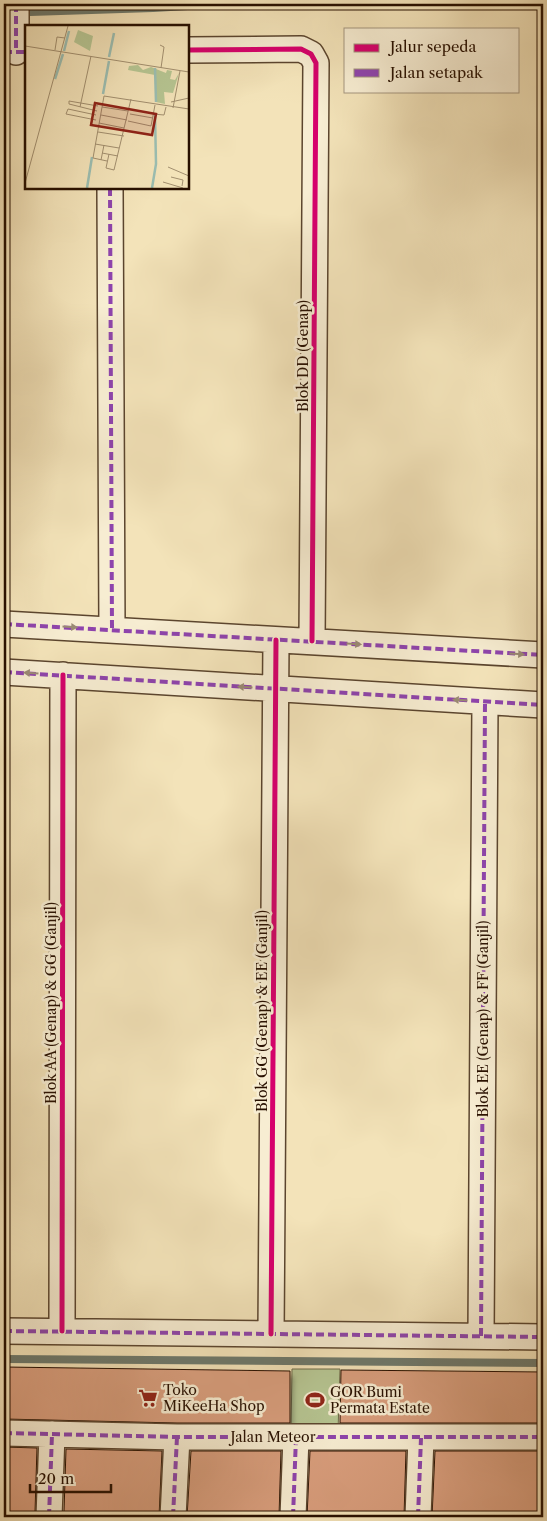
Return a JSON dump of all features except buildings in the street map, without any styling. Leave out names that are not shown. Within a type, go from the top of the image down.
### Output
[{"type":"street","points":[[16,4],[16,52]]},
{"type":"street","name":"Blok DD (Genap)","points":[[189,50],[304,50],[314,58],[317,70],[312,642]]},
{"type":"street","points":[[110,189],[112,630]]},
{"type":"street","points":[[4,624],[543,655]]},
{"type":"street","name":"Blok GG (Genap) & EE (Ganjil)","points":[[271,1334],[276,640]]},
{"type":"street","points":[[4,672],[543,705]]},
{"type":"street","name":"Blok AA (Genap) & GG (Ganjil)","points":[[62,1332],[63,675]]},
{"type":"street","name":"Blok EE (Genap) & FF (Ganjil)","points":[[481,1336],[485,702]]},
{"type":"street","points":[[4,1331],[543,1337]]},
{"type":"street","name":"Jalan Meteor","points":[[4,1433],[177,1437],[543,1437]]},
{"type":"street","points":[[49,1517],[52,1434]]},
{"type":"street","points":[[173,1517],[177,1437]]},
{"type":"street","points":[[293,1517],[296,1437]]},
{"type":"street","points":[[418,1517],[422,1438]]},
{"type":"green space","name":"GOR Bumi Permata Estate","points":[[292,1369],[340,1369],[338,1431],[291,1430]]},
{"type":"waterway","points":[[30,12],[222,4]]},
{"type":"waterway","points":[[4,1359],[543,1363]]},
{"type":"marked path","points":[[16,4],[16,52]]},
{"type":"marked path","points":[[4,52],[25,52]]},
{"type":"marked path","points":[[110,189],[112,630]]},
{"type":"marked path","points":[[4,624],[543,655]]},
{"type":"marked path","points":[[4,672],[543,705]]},
{"type":"marked path","points":[[481,1336],[485,702]]},
{"type":"marked path","points":[[4,1331],[543,1337]]},
{"type":"marked path","points":[[4,1433],[177,1437],[543,1437]]},
{"type":"marked path","points":[[49,1517],[52,1434]]},
{"type":"marked path","points":[[173,1517],[177,1437]]},
{"type":"marked path","points":[[293,1517],[296,1437]]},
{"type":"marked path","points":[[418,1517],[421,1438]]},
{"type":"cycle path","points":[[189,50],[301,49],[311,54],[316,63],[312,641]]},
{"type":"cycle path","points":[[271,1334],[276,640]]},
{"type":"cycle path","points":[[62,1331],[63,675]]},
{"type":"place","name":"Toko MiKeeHa Shop","points":[[148,1398]]},
{"type":"place","name":"GOR Bumi Permata Estate","points":[[315,1400]]}]
